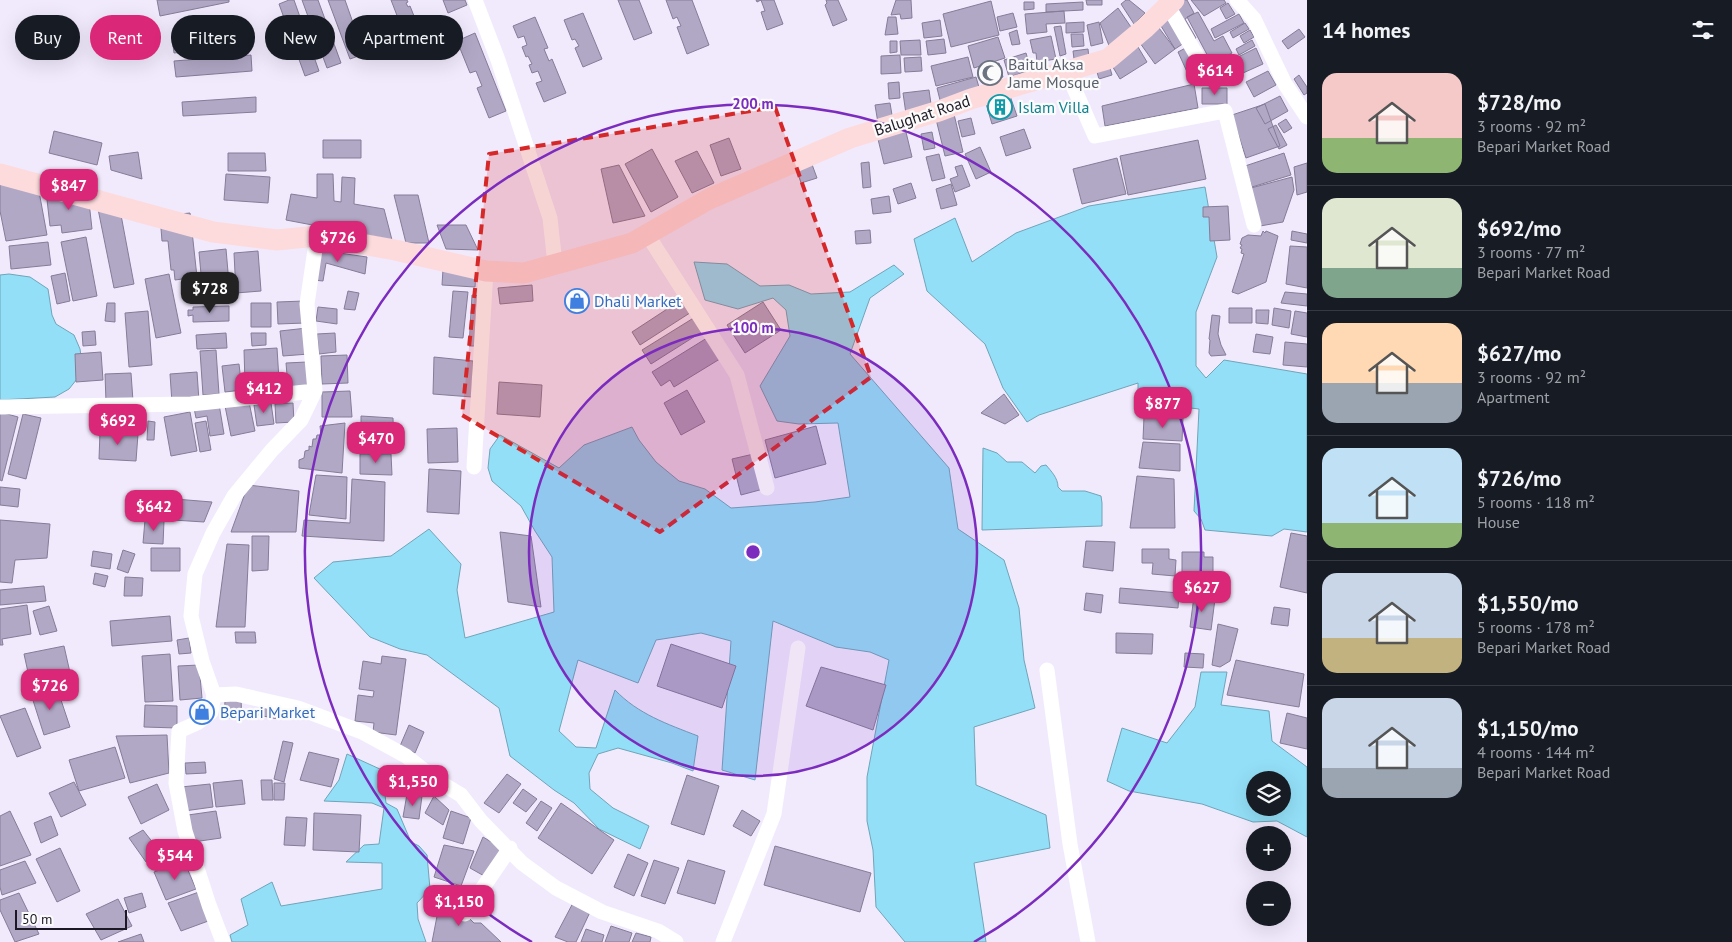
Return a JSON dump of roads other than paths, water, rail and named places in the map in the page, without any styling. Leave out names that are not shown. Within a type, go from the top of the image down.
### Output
[{"type":"street","points":[[474,0],[498,60],[550,218],[555,264]]},
{"type":"street","points":[[1236,0],[1254,19],[1285,84],[1307,117]]},
{"type":"street","points":[[1172,3],[1201,63]]},
{"type":"street","name":"Balughat Road","points":[[0,174],[214,232],[278,240],[317,236],[395,250],[486,271],[524,273],[632,243],[709,199],[850,138],[1108,58],[1172,3]]},
{"type":"street","points":[[1067,72],[1095,136],[1225,111],[1254,226]]},
{"type":"street","points":[[647,234],[737,375],[767,488]]},
{"type":"street","points":[[223,942],[188,843],[176,783],[179,731],[197,723],[211,712],[214,695],[202,661],[191,616],[195,574],[213,533],[234,496],[272,450],[301,420],[315,391],[307,304],[317,236]]},
{"type":"street","points":[[474,467],[486,271]]},
{"type":"street","points":[[0,407],[191,404],[315,391]]},
{"type":"street","points":[[723,942],[774,814],[798,648]]},
{"type":"street","points":[[1047,670],[1070,844],[1088,942]]},
{"type":"street","points":[[214,695],[236,694],[298,708],[362,732],[406,756],[436,780],[461,795],[481,821],[522,862],[556,888],[602,912],[676,942]]},
{"type":"street","points":[[465,914],[510,848]]},
{"type":"water","points":[[1205,187],[1217,257],[1196,312],[1196,366],[1206,378],[1224,360],[1307,374],[1307,532],[1284,529],[1272,536],[1205,530],[1201,519],[1194,511],[1199,409],[1174,406],[1138,407],[1138,383],[1039,415],[1027,422],[1003,388],[985,344],[927,291],[914,239],[955,218],[972,262],[1016,233],[1089,206]]},
{"type":"water","points":[[694,262],[727,264],[760,286],[789,285],[811,294],[850,292],[894,265],[904,274],[870,298],[850,354],[949,468],[958,529],[1004,560],[1019,608],[1024,660],[1035,708],[974,727],[976,785],[1046,815],[1050,848],[974,863],[986,942],[905,942],[876,907],[873,850],[867,821],[867,777],[889,660],[870,652],[836,647],[773,621],[755,780],[722,770],[731,641],[701,633],[656,640],[638,683],[578,660],[559,731],[576,747],[596,748],[615,690],[643,712],[698,736],[693,771],[618,748],[598,754],[589,773],[590,789],[613,808],[649,826],[640,849],[599,829],[574,803],[510,756],[499,708],[427,655],[400,649],[370,637],[314,578],[333,562],[391,556],[429,529],[461,564],[457,590],[465,638],[554,612],[552,557],[521,506],[492,481],[488,468],[490,449],[500,435],[559,468],[584,445],[632,427],[639,440],[656,462],[679,481],[705,489],[731,508],[815,502],[850,497],[838,423],[799,424],[777,421],[760,386],[790,336],[786,310],[773,298],[738,309],[705,300]]},
{"type":"water","points":[[9,274],[30,277],[48,289],[52,315],[56,324],[74,335],[80,349],[82,363],[77,379],[69,389],[55,397],[0,400],[0,275]]},
{"type":"water","points":[[983,448],[997,453],[1007,462],[1022,462],[1035,473],[1041,466],[1046,465],[1054,475],[1058,487],[1062,491],[1085,491],[1101,496],[1102,526],[982,530]]},
{"type":"water","points":[[1201,672],[1227,672],[1221,705],[1269,711],[1272,741],[1307,767],[1307,837],[1291,828],[1291,826],[1286,826],[1277,821],[1253,822],[1202,804],[1129,791],[1107,781],[1122,728],[1167,743],[1195,707]]},
{"type":"water","points":[[347,754],[382,770],[386,803],[397,809],[411,842],[419,846],[427,855],[430,889],[417,903],[418,919],[426,942],[232,942],[230,935],[248,925],[241,899],[272,882],[281,906],[382,889],[382,863],[346,862],[364,845],[379,844],[384,808],[372,803],[324,801],[339,780]]},
{"type":"place","name":"Baitul Aksa Jame Mosque","points":[[990,73]]},
{"type":"place","name":"Islam Villa","points":[[1000,107]]},
{"type":"place","name":"Dhali Market","points":[[577,301]]},
{"type":"place","name":"Bepari Market","points":[[202,712]]}]
